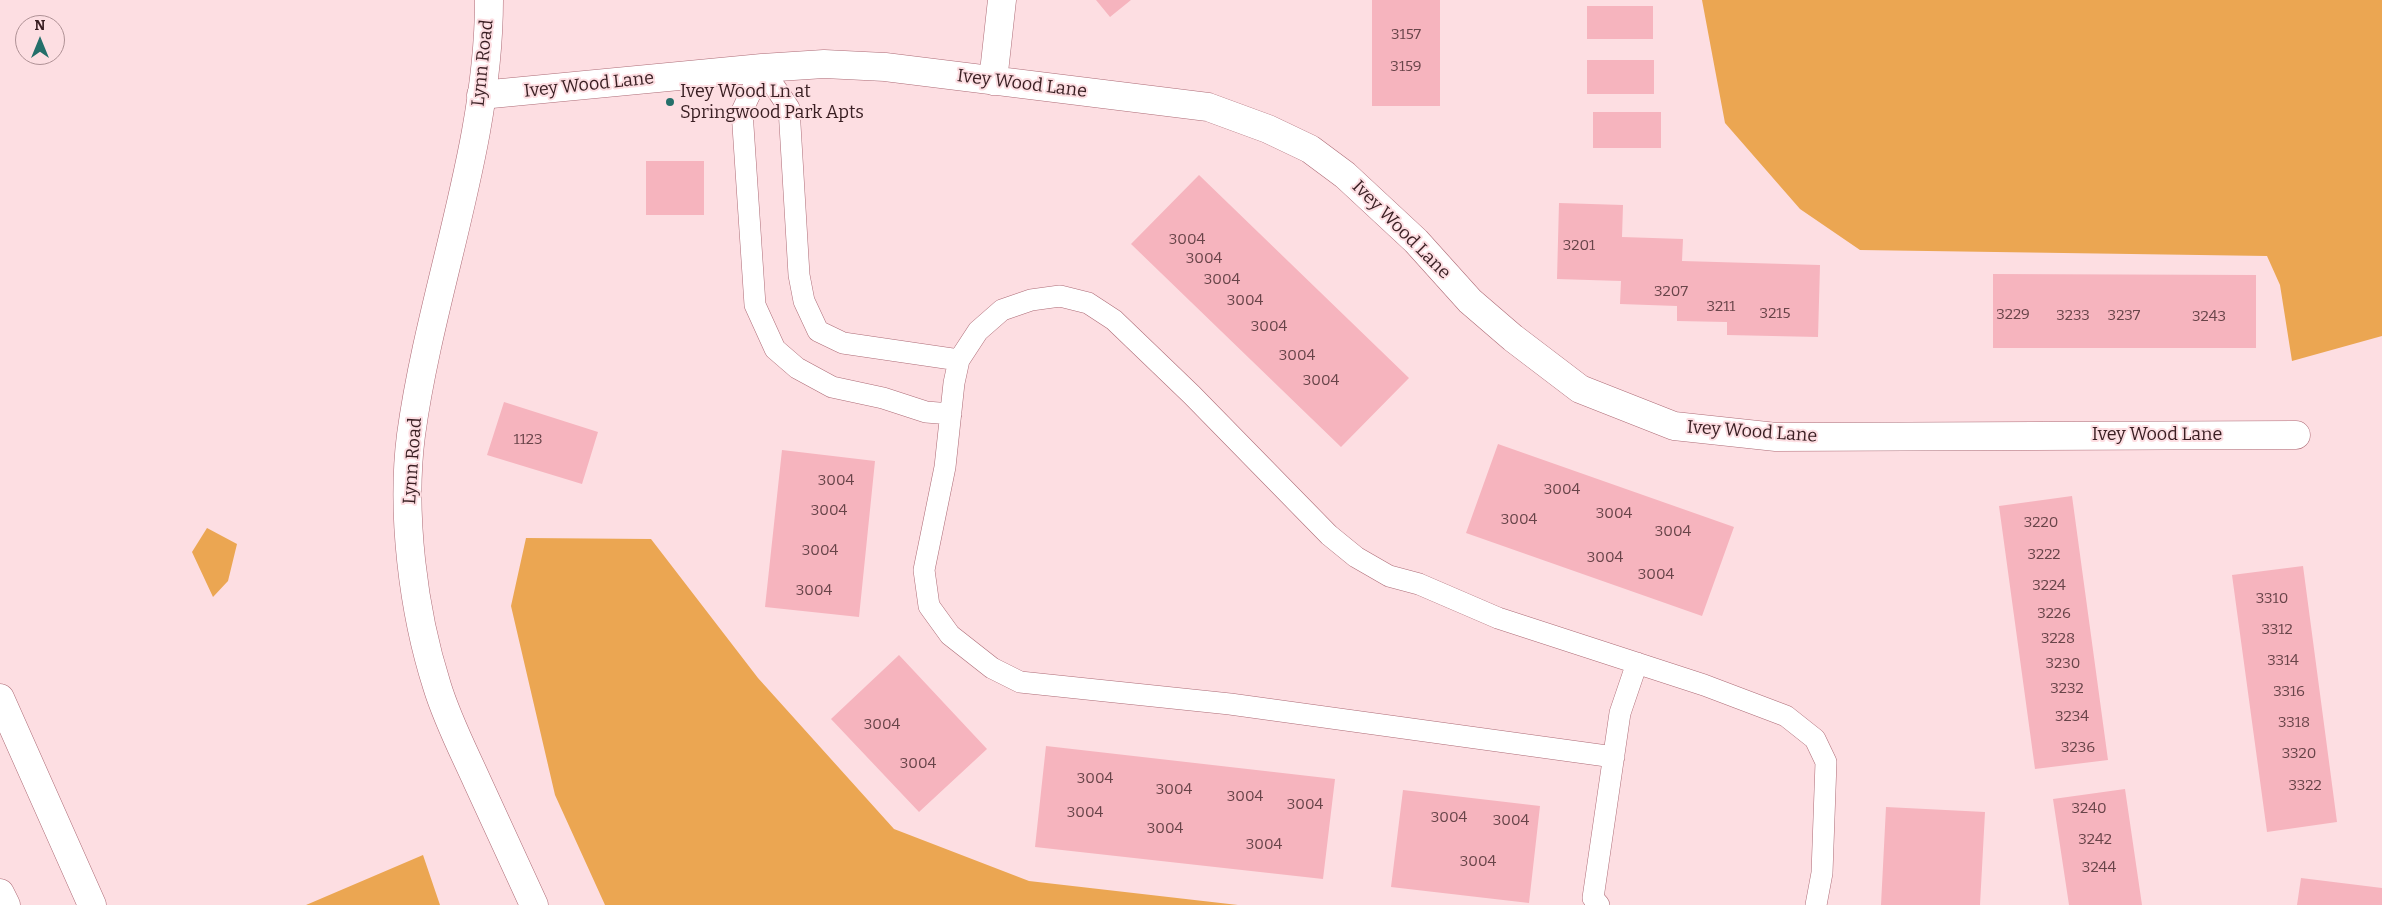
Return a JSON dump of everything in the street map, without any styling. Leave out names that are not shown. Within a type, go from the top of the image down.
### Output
[{"type":"main road","name":"Lynn Road","points":[[489,0],[481,96],[474,139],[420,383],[411,436],[409,540],[424,637],[437,686],[455,732],[534,905]]},
{"type":"main road","points":[[993,81],[1002,0]]},
{"type":"main road","name":"Ivey Wood Lane","points":[[481,96],[762,68],[824,64],[885,67],[1208,107],[1268,129],[1310,149],[1345,175],[1416,242],[1470,301],[1557,372],[1580,389],[1674,426],[1776,437],[2296,435]]},
{"type":"main road","points":[[0,698],[92,905]]},
{"type":"main road","points":[[0,893],[6,905]]},
{"type":"lane","points":[[762,68],[789,108],[798,276],[804,301],[818,332],[843,343],[959,360]]},
{"type":"lane","points":[[762,68],[742,111],[755,306],[771,342],[775,349],[797,368],[832,387],[884,398],[926,412],[950,414]]},
{"type":"lane","points":[[1614,757],[1230,704],[1020,682],[992,668],[950,635],[929,606],[924,570],[945,467],[954,383],[959,360],[978,331],[1002,310],[1031,300],[1060,296],[1088,303],[1114,320],[1192,395],[1329,535],[1356,557],[1389,576],[1419,584],[1498,618],[1704,685],[1786,716],[1816,739],[1826,762],[1822,873],[1816,905]]},
{"type":"lane","points":[[1599,905],[1593,898],[1620,714],[1637,663]]},
{"type":"shaded area","points":[[1702,0],[2382,0],[2382,336],[2292,361],[2280,285],[2267,256],[1860,250],[1800,209],[1725,123]]},
{"type":"shaded area","points":[[207,528],[237,544],[228,581],[213,597],[192,552]]},
{"type":"shaded area","points":[[526,538],[651,539],[758,678],[894,829],[1029,881],[1238,905],[605,905],[555,795],[511,606]]},
{"type":"shaded area","points":[[423,855],[440,905],[306,905]]},
{"type":"building","points":[[1096,0],[1131,0],[1110,17]]},
{"type":"building","points":[[1372,0],[1440,0],[1440,106],[1372,106]]},
{"type":"building","points":[[1587,6],[1653,6],[1653,39],[1587,39]]},
{"type":"building","points":[[1587,60],[1654,60],[1654,94],[1587,94]]},
{"type":"building","points":[[1593,112],[1661,112],[1661,148],[1593,148]]},
{"type":"building","points":[[646,161],[704,161],[704,215],[646,215]]},
{"type":"building","points":[[1199,175],[1409,378],[1341,447],[1131,244]]},
{"type":"building","points":[[1559,203],[1623,205],[1622,237],[1683,239],[1682,261],[1820,265],[1818,337],[1727,335],[1727,322],[1677,321],[1677,306],[1620,304],[1621,281],[1557,279]]},
{"type":"building","points":[[1993,274],[2256,275],[2256,348],[1993,348]]},
{"type":"building","points":[[504,402],[598,432],[582,484],[487,455]]},
{"type":"building","points":[[1498,444],[1734,527],[1702,616],[1466,533]]},
{"type":"building","points":[[782,450],[875,461],[859,617],[765,607]]},
{"type":"building","points":[[2072,496],[2108,760],[2035,769],[1999,506]]},
{"type":"building","points":[[2303,566],[2337,822],[2267,832],[2232,575]]},
{"type":"building","points":[[899,655],[987,749],[919,812],[831,719]]},
{"type":"building","points":[[1046,746],[1335,779],[1323,879],[1035,847]]},
{"type":"building","points":[[2125,789],[2142,905],[2069,905],[2053,799]]},
{"type":"building","points":[[1403,790],[1540,806],[1529,903],[1391,887]]},
{"type":"building","points":[[1886,807],[1985,812],[1980,905],[1881,905]]},
{"type":"building","points":[[2301,878],[2382,888],[2382,905],[2297,905]]},
{"type":"place","name":"Ivey Wood Ln at Springwood Park Apts","points":[[670,102]]}]
